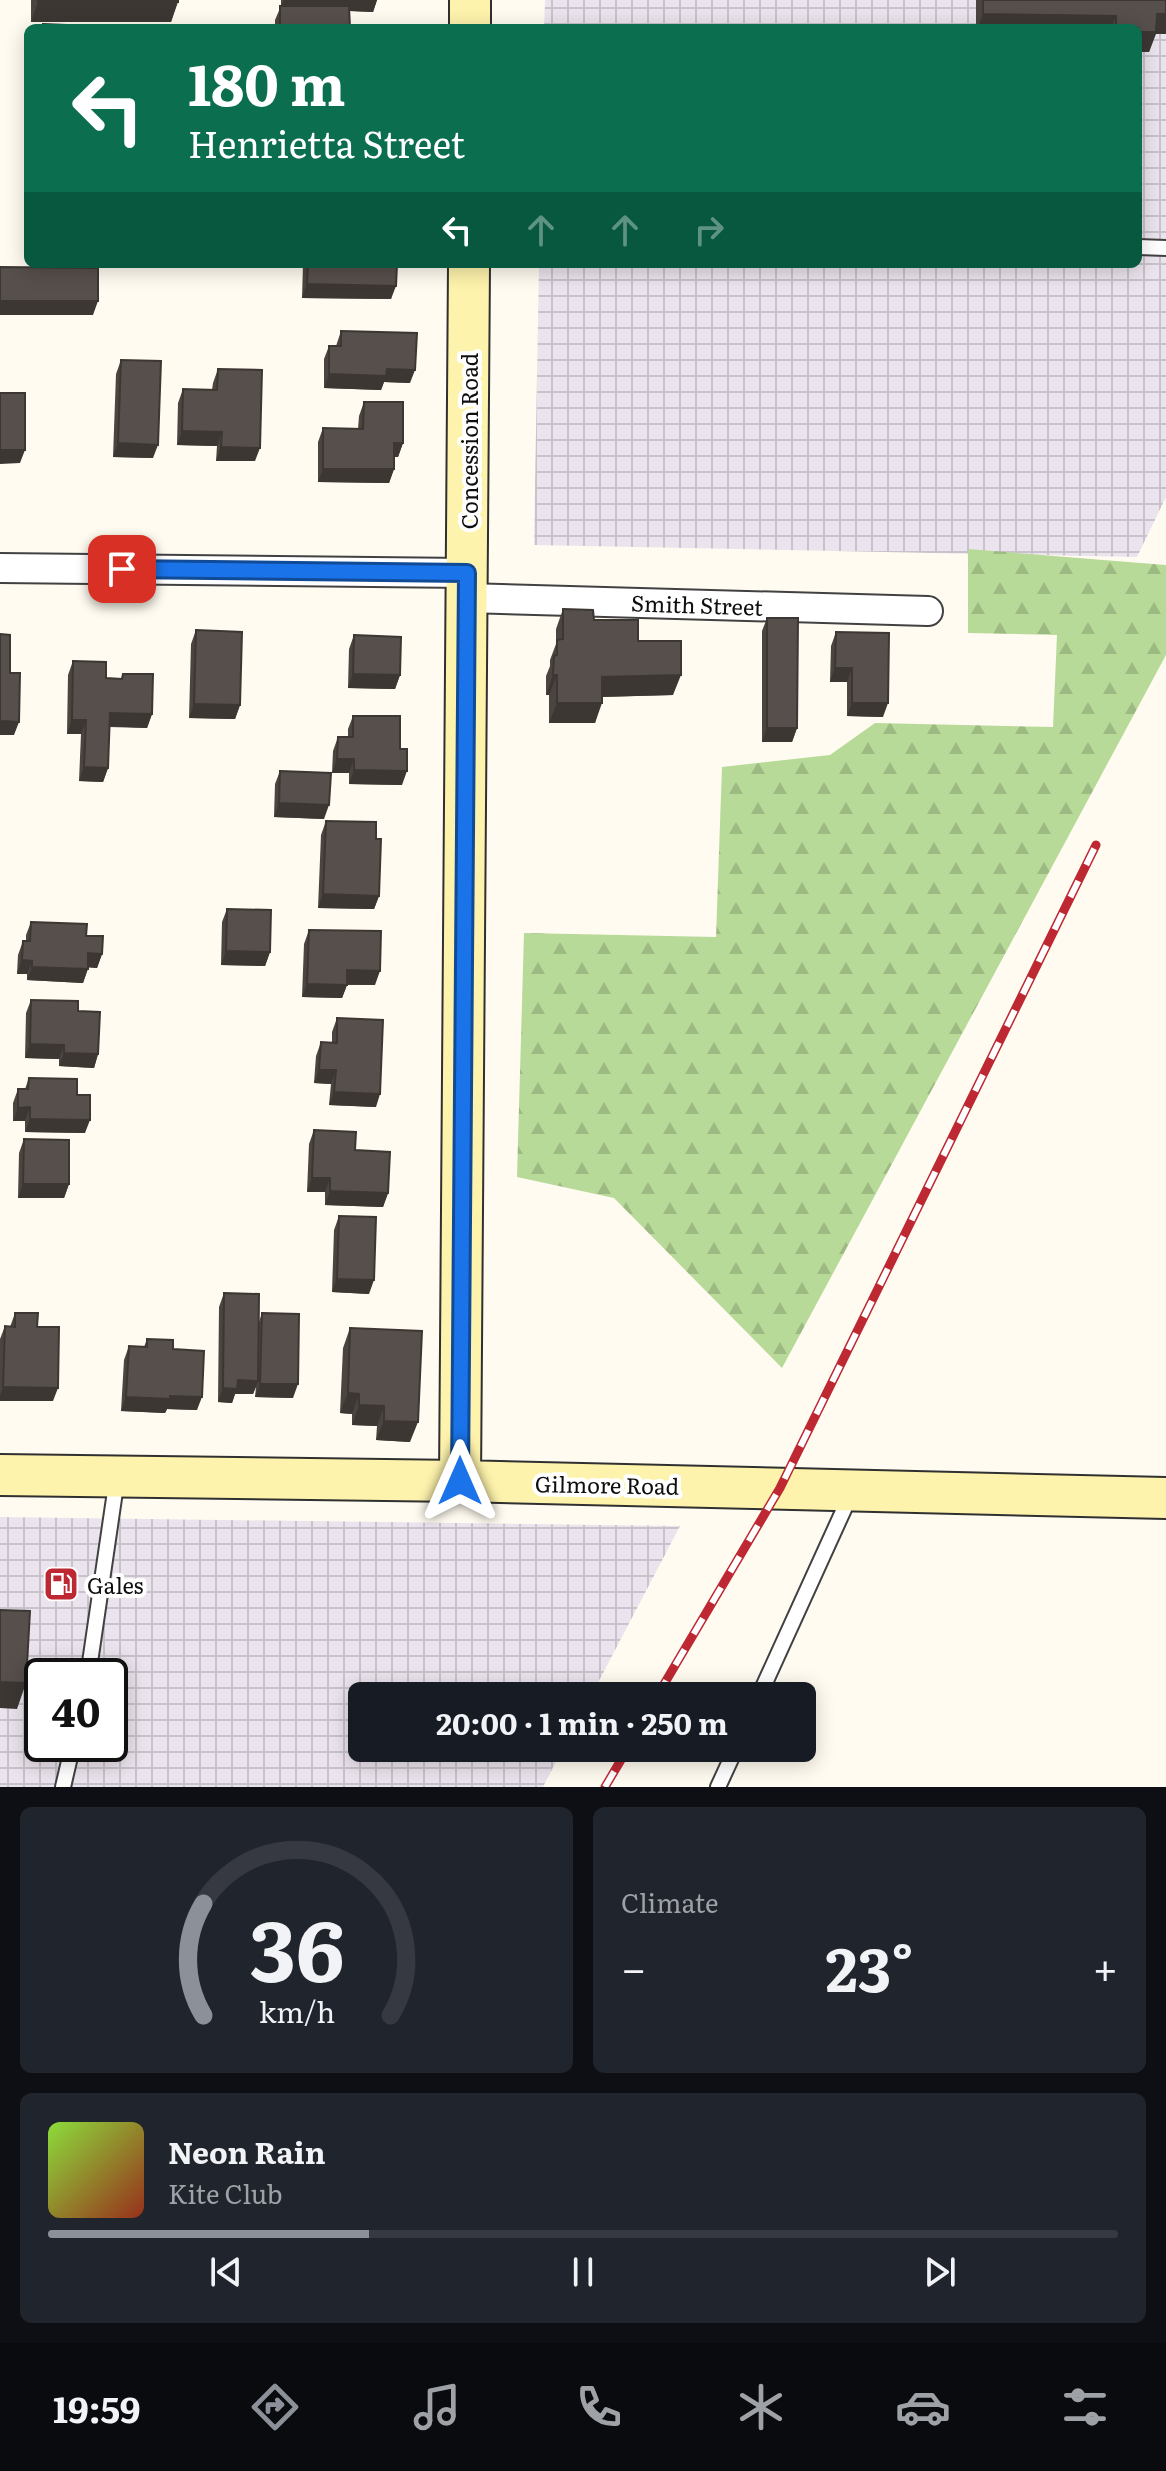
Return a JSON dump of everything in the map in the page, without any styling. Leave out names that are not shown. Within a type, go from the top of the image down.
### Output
[{"type":"street","points":[[470,0],[470,24]]},
{"type":"street","name":"Concession Road","points":[[460,1481],[469,268]]},
{"type":"street","name":"Smith Street","points":[[0,568],[466,586],[928,611]]},
{"type":"street","name":"Gilmore Road","points":[[0,1475],[460,1481],[1166,1498]]},
{"type":"lane","points":[[1142,247],[1166,248]]},
{"type":"lane","points":[[91,1658],[117,1475]]},
{"type":"lane","points":[[765,1682],[853,1490]]},
{"type":"lane","points":[[63,1787],[69,1762]]},
{"type":"lane","points":[[718,1787],[730,1762]]},
{"type":"shaded area","points":[[545,0],[1166,0],[1166,497],[1137,557],[534,545],[539,268],[1142,268],[1142,24],[544,24]]},
{"type":"shaded area","points":[[0,1517],[680,1526],[598,1682],[348,1682],[348,1762],[556,1762],[543,1787],[0,1787]]},
{"type":"green space","points":[[968,549],[1166,565],[1166,655],[782,1368],[614,1198],[517,1177],[524,933],[716,937],[722,767],[830,755],[875,723],[1053,727],[1057,635],[968,633]]},
{"type":"building","points":[[178,0],[178,2],[38,2]]},
{"type":"building","points":[[983,0],[1166,0],[1166,14],[1157,14],[1156,32],[1142,32],[1142,24],[1116,24],[1116,16],[983,14]]},
{"type":"building","points":[[280,6],[349,6],[350,24],[280,24]]},
{"type":"building","points":[[0,267],[98,268],[98,301],[0,301]]},
{"type":"building","points":[[308,268],[397,268],[396,286],[307,284]]},
{"type":"building","points":[[341,331],[417,333],[415,370],[387,369],[386,376],[329,374],[329,346],[341,346]]},
{"type":"building","points":[[121,360],[161,361],[158,445],[118,443]]},
{"type":"building","points":[[218,369],[262,370],[260,448],[221,447],[222,432],[182,431],[183,389],[217,390]]},
{"type":"building","points":[[0,393],[25,393],[25,450],[0,450]]},
{"type":"building","points":[[364,402],[403,402],[403,443],[394,443],[394,469],[323,469],[323,428],[363,429]]},
{"type":"building","points":[[563,609],[593,610],[594,620],[638,620],[638,641],[681,641],[681,675],[602,677],[602,703],[557,703],[554,656],[557,655],[557,640],[563,639]]},
{"type":"building","points":[[767,618],[798,618],[797,728],[767,728]]},
{"type":"building","points":[[196,630],[242,632],[240,705],[194,704]]},
{"type":"building","points":[[836,632],[889,633],[888,703],[852,703],[852,668],[835,668]]},
{"type":"building","points":[[0,634],[10,635],[10,673],[20,673],[19,722],[0,721]]},
{"type":"building","points":[[354,635],[401,637],[400,675],[353,674]]},
{"type":"building","points":[[73,661],[106,662],[106,678],[122,679],[123,674],[153,674],[152,714],[110,713],[108,768],[84,767],[86,720],[72,720]]},
{"type":"building","points":[[353,716],[400,716],[400,749],[407,749],[407,771],[354,770],[354,759],[337,759],[338,737],[353,737]]},
{"type":"building","points":[[280,771],[331,773],[329,805],[279,803]]},
{"type":"building","points":[[326,821],[376,822],[376,839],[381,839],[379,896],[323,894]]},
{"type":"building","points":[[227,909],[271,910],[270,952],[226,951]]},
{"type":"building","points":[[31,922],[87,924],[86,936],[103,936],[102,954],[88,953],[88,969],[32,967],[32,961],[22,960],[23,941],[30,941]]},
{"type":"building","points":[[309,930],[381,931],[380,971],[347,970],[347,985],[307,984]]},
{"type":"building","points":[[31,1000],[78,1001],[78,1011],[100,1012],[98,1054],[64,1053],[64,1045],[30,1044]]},
{"type":"building","points":[[337,1018],[383,1020],[380,1094],[334,1092],[336,1070],[319,1070],[321,1042],[337,1043]]},
{"type":"building","points":[[29,1078],[77,1079],[77,1095],[90,1095],[90,1120],[30,1119],[30,1107],[18,1108],[18,1089],[28,1089]]},
{"type":"building","points":[[314,1130],[356,1132],[355,1150],[390,1152],[388,1193],[330,1191],[330,1178],[312,1178]]},
{"type":"building","points":[[24,1139],[69,1140],[69,1184],[23,1184]]},
{"type":"building","points":[[339,1216],[376,1217],[374,1280],[337,1279]]},
{"type":"building","points":[[224,1293],[259,1294],[258,1381],[238,1380],[237,1389],[223,1388]]},
{"type":"building","points":[[15,1313],[38,1313],[37,1327],[59,1327],[58,1388],[3,1387],[5,1326],[15,1327]]},
{"type":"building","points":[[262,1313],[299,1314],[298,1384],[260,1384]]},
{"type":"building","points":[[350,1328],[422,1331],[418,1422],[384,1421],[384,1406],[359,1405],[359,1394],[348,1393]]},
{"type":"building","points":[[147,1339],[173,1340],[173,1349],[204,1351],[202,1397],[126,1397],[129,1346],[147,1347]]},
{"type":"building","points":[[0,1610],[30,1611],[24,1683],[0,1682]]},
{"type":"railway","points":[[665,1682],[780,1488],[1096,845]]},
{"type":"railway","points":[[605,1787],[620,1762]]},
{"type":"place","name":"Gales","points":[[61,1584]]},
{"type":"route","points":[[122,569],[467,573],[460,1481]]}]
